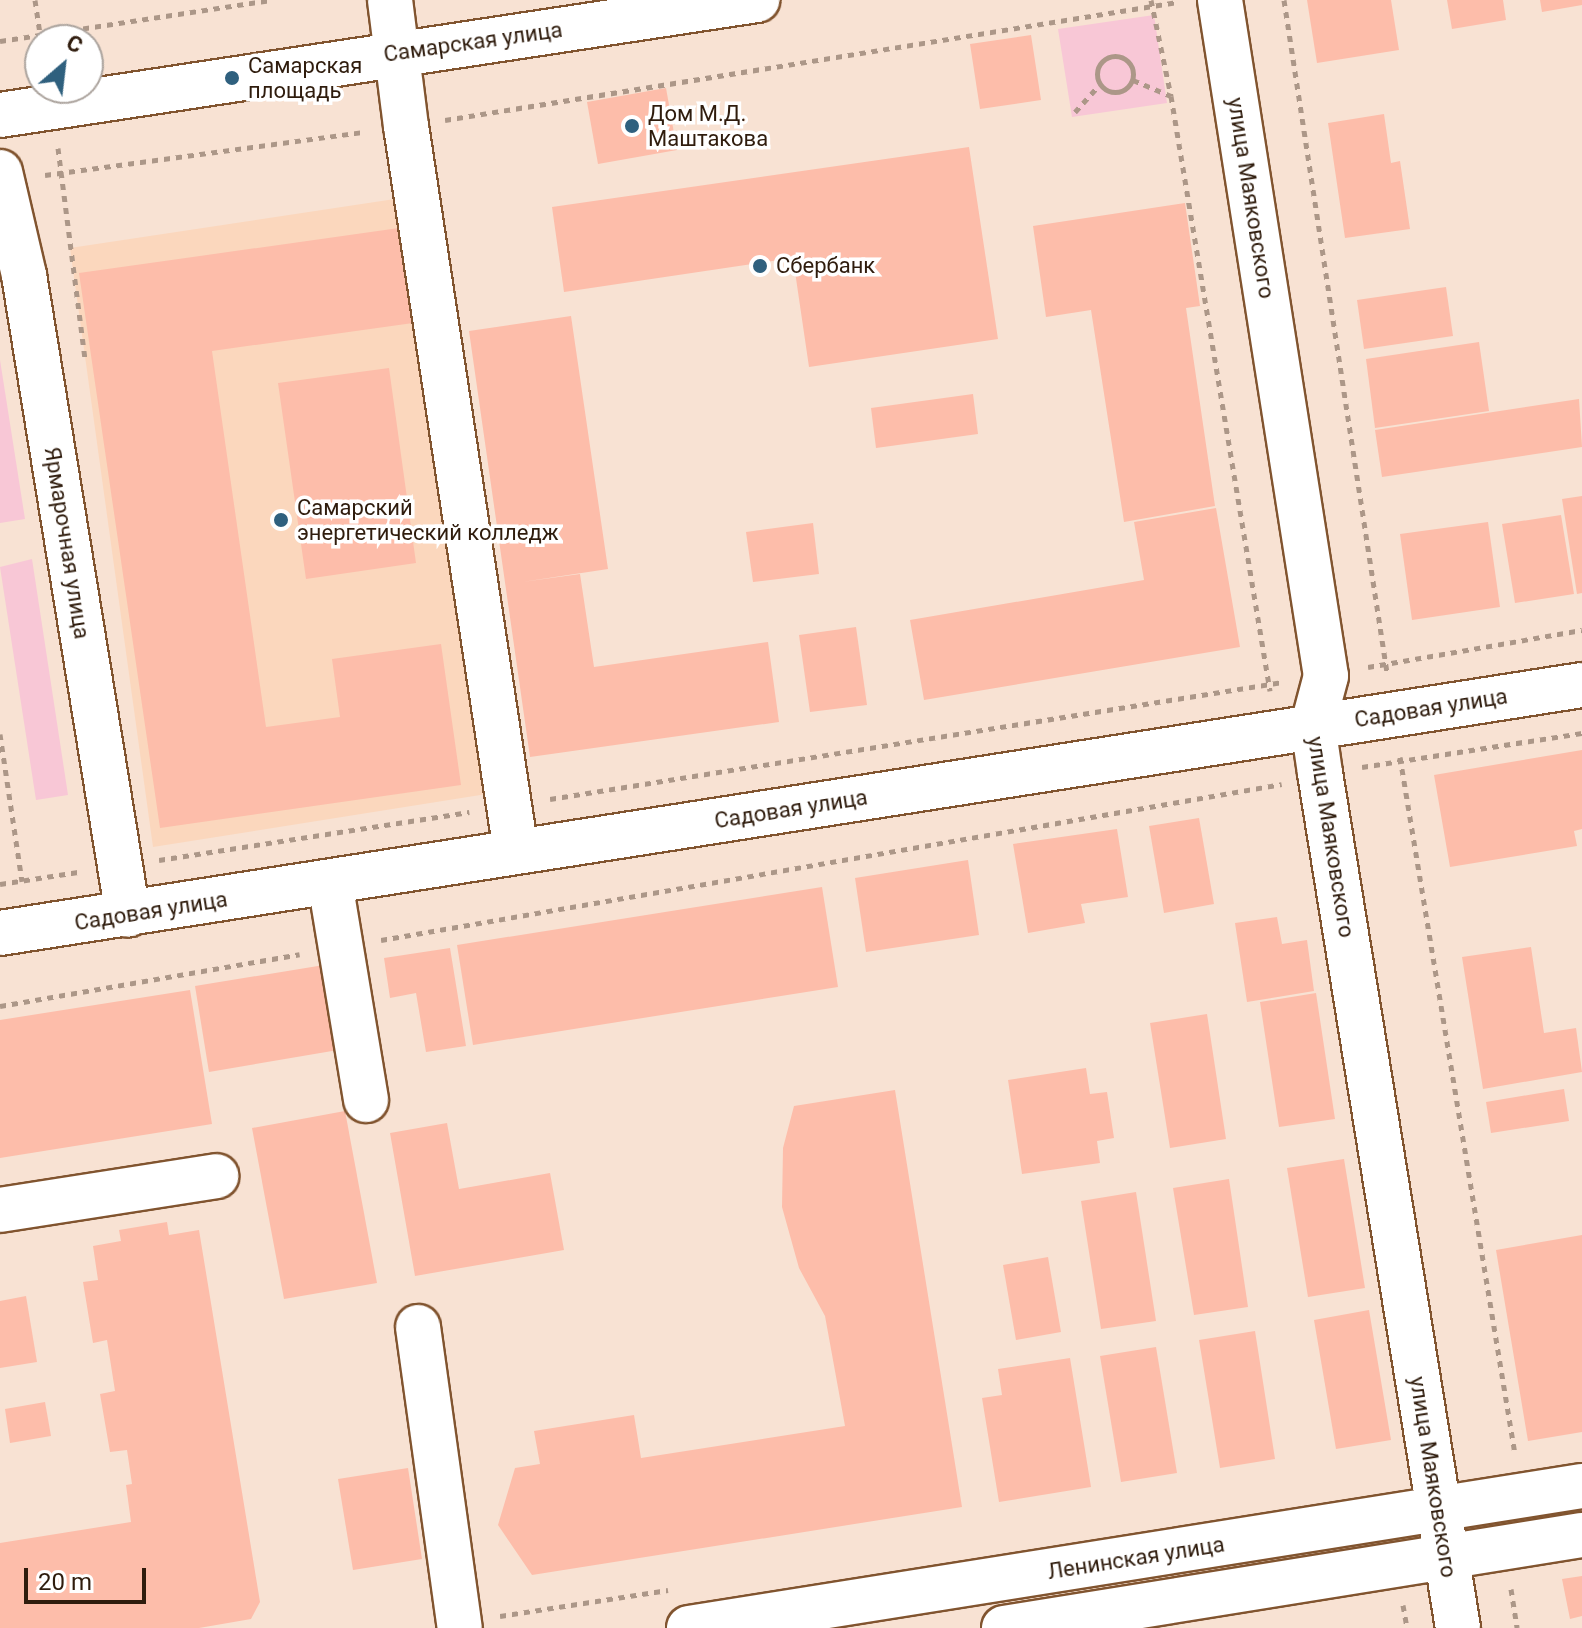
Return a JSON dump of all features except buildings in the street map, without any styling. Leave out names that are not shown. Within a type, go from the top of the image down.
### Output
[{"type":"street","points":[[390,0],[406,126],[516,852]]},
{"type":"street","name":"Самарская улица","points":[[0,115],[396,52],[757,0]]},
{"type":"street","name":"улица Маяковского","points":[[1220,0],[1326,676],[1313,725],[1320,773],[1458,1628]]},
{"type":"street","name":"Ярмарочная улица","points":[[0,175],[12,277],[128,915]]},
{"type":"street","name":"Садовая улица","points":[[0,933],[1582,685]]},
{"type":"street","points":[[330,882],[366,1100]]},
{"type":"street","points":[[0,1210],[216,1176]]},
{"type":"street","points":[[418,1327],[460,1628]]},
{"type":"street","name":"Ленинская улица","points":[[689,1628],[1582,1486]]},
{"type":"street","points":[[1004,1628],[1582,1535]]},
{"type":"path","points":[[35,0],[39,24]]},
{"type":"path","points":[[104,28],[270,0]]},
{"type":"path","points":[[0,175],[60,174],[406,126],[1187,0]]},
{"type":"path","points":[[0,41],[24,39]]},
{"type":"path","points":[[1112,56],[1130,64],[1133,80],[1121,92],[1107,91],[1100,84],[1098,66],[1112,56]]},
{"type":"path","points":[[1133,80],[1171,96]]},
{"type":"path","points":[[1075,112],[1100,84]]},
{"type":"path","points":[[0,884],[1326,676],[1582,630]]},
{"type":"path","points":[[0,1006],[1288,783],[1320,773],[1582,733]]},
{"type":"path","points":[[0,734],[22,881]]},
{"type":"shaded area","points":[[1154,15],[1167,103],[1072,117],[1058,29]]},
{"type":"shaded area","name":"Самарский энергетический колледж","points":[[408,197],[493,793],[153,847],[70,248]]},
{"type":"shaded area","points":[[0,360],[25,519],[0,523]]},
{"type":"shaded area","points":[[32,559],[68,795],[36,800],[0,567]]},
{"type":"place","name":"Самарская площадь","points":[[232,78]]},
{"type":"place","name":"Дом М.Д. Маштакова","points":[[632,126]]},
{"type":"place","name":"Сбербанк","points":[[760,266]]},
{"type":"place","name":"Самарский энергетический колледж","points":[[281,520]]}]
